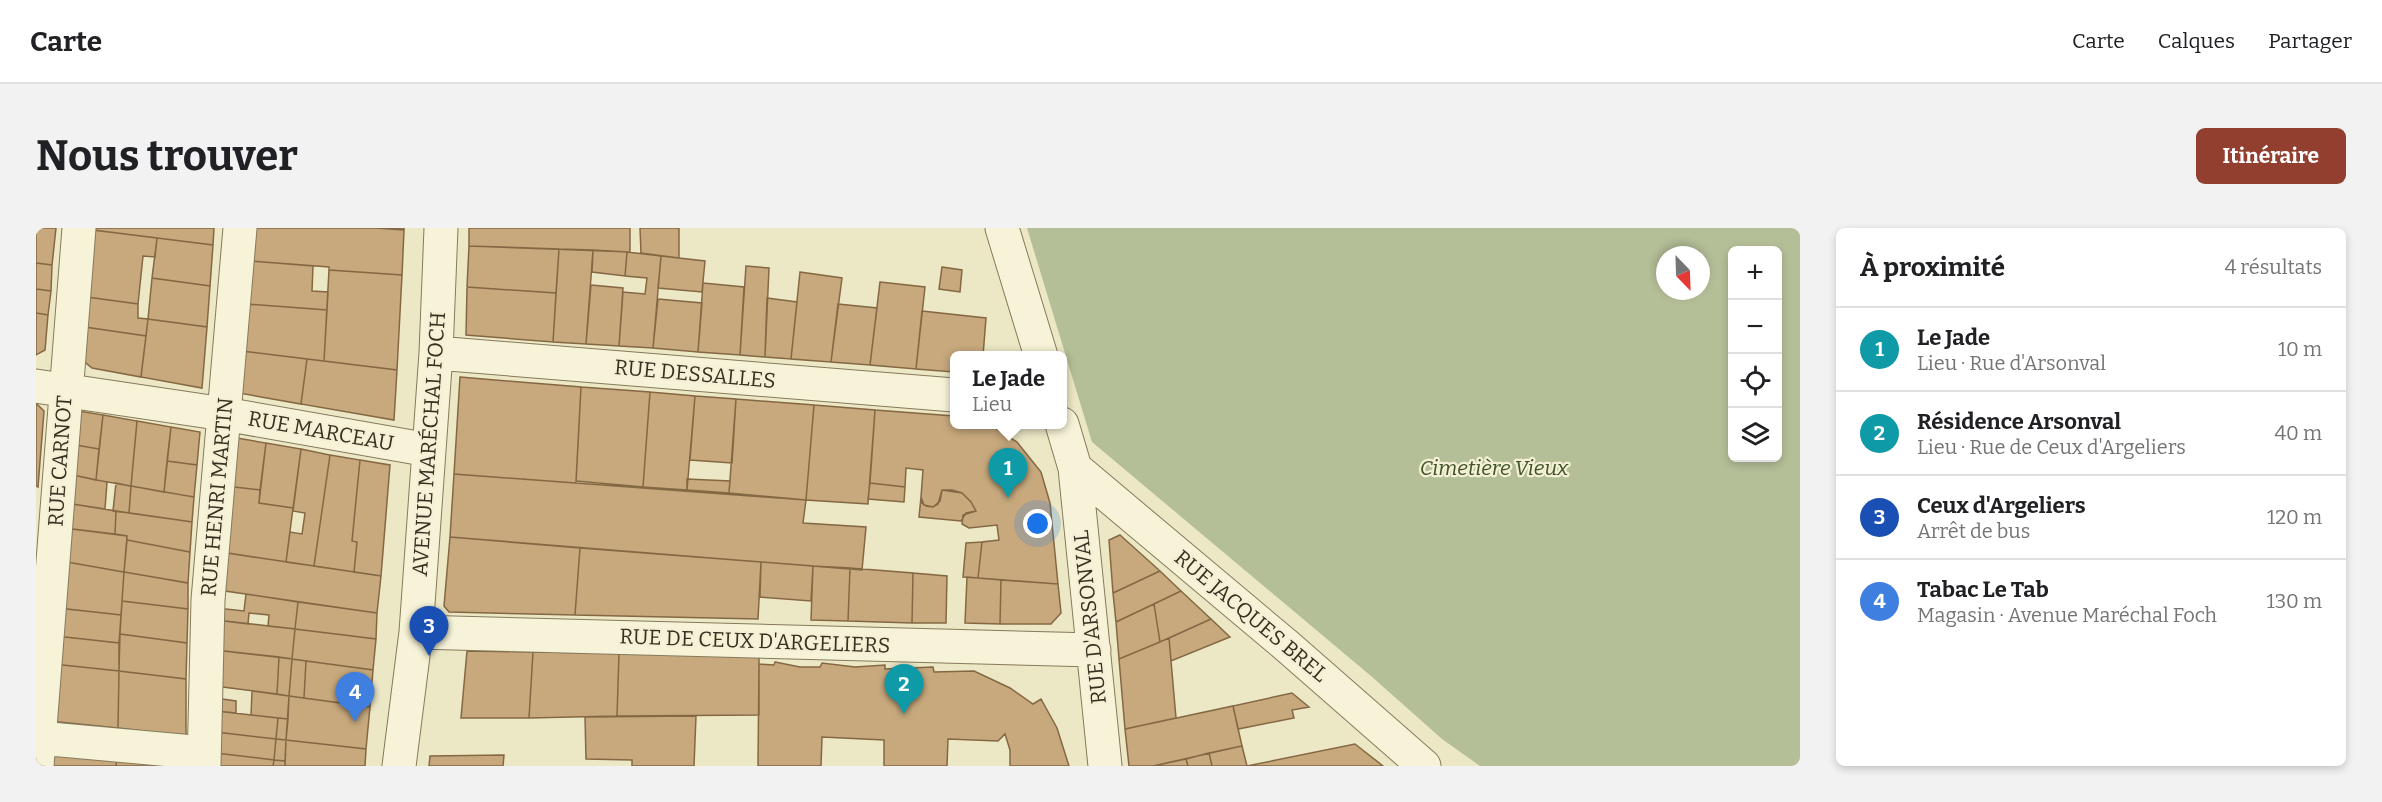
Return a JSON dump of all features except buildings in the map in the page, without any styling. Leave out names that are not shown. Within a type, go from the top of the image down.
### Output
[{"type":"street","name":"RUE CARNOT","points":[[38,752],[51,389],[79,228]]},
{"type":"street","name":"RUE HENRI MARTIN","points":[[204,760],[208,600],[240,228]]},
{"type":"street","name":"AVENUE MARÉCHAL FOCH","points":[[399,766],[416,632],[436,353],[441,228]]},
{"type":"street","points":[[1002,228],[1039,351]]},
{"type":"street","name":"RUE DESSALLES","points":[[436,353],[950,395]]},
{"type":"street","name":"RUE MARCEAU","points":[[51,389],[224,414],[429,450]]},
{"type":"street","name":"RUE D'ARSONVAL","points":[[1063,429],[1075,468],[1105,766]]},
{"type":"street","name":"RUE JACQUES BREL","points":[[1075,468],[1287,646],[1424,766]]},
{"type":"street","name":"RUE DE CEUX D'ARGELIERS","points":[[416,632],[1094,650]]},
{"type":"street","points":[[38,752],[204,760]]},
{"type":"green space","name":"Cimetière Vieux","points":[[1027,228],[1800,228],[1800,766],[1480,766],[1442,739],[1371,676],[1092,442],[1067,360],[1067,351],[1064,351]]},
{"type":"place","name":"Le Jade","points":[[1008,498]]},
{"type":"place","name":"Ceux d'Argeliers","points":[[429,656]]},
{"type":"place","name":"Résidence Arsonval","points":[[904,714]]},
{"type":"place","name":"Tabac Le Tab","points":[[355,722]]}]
